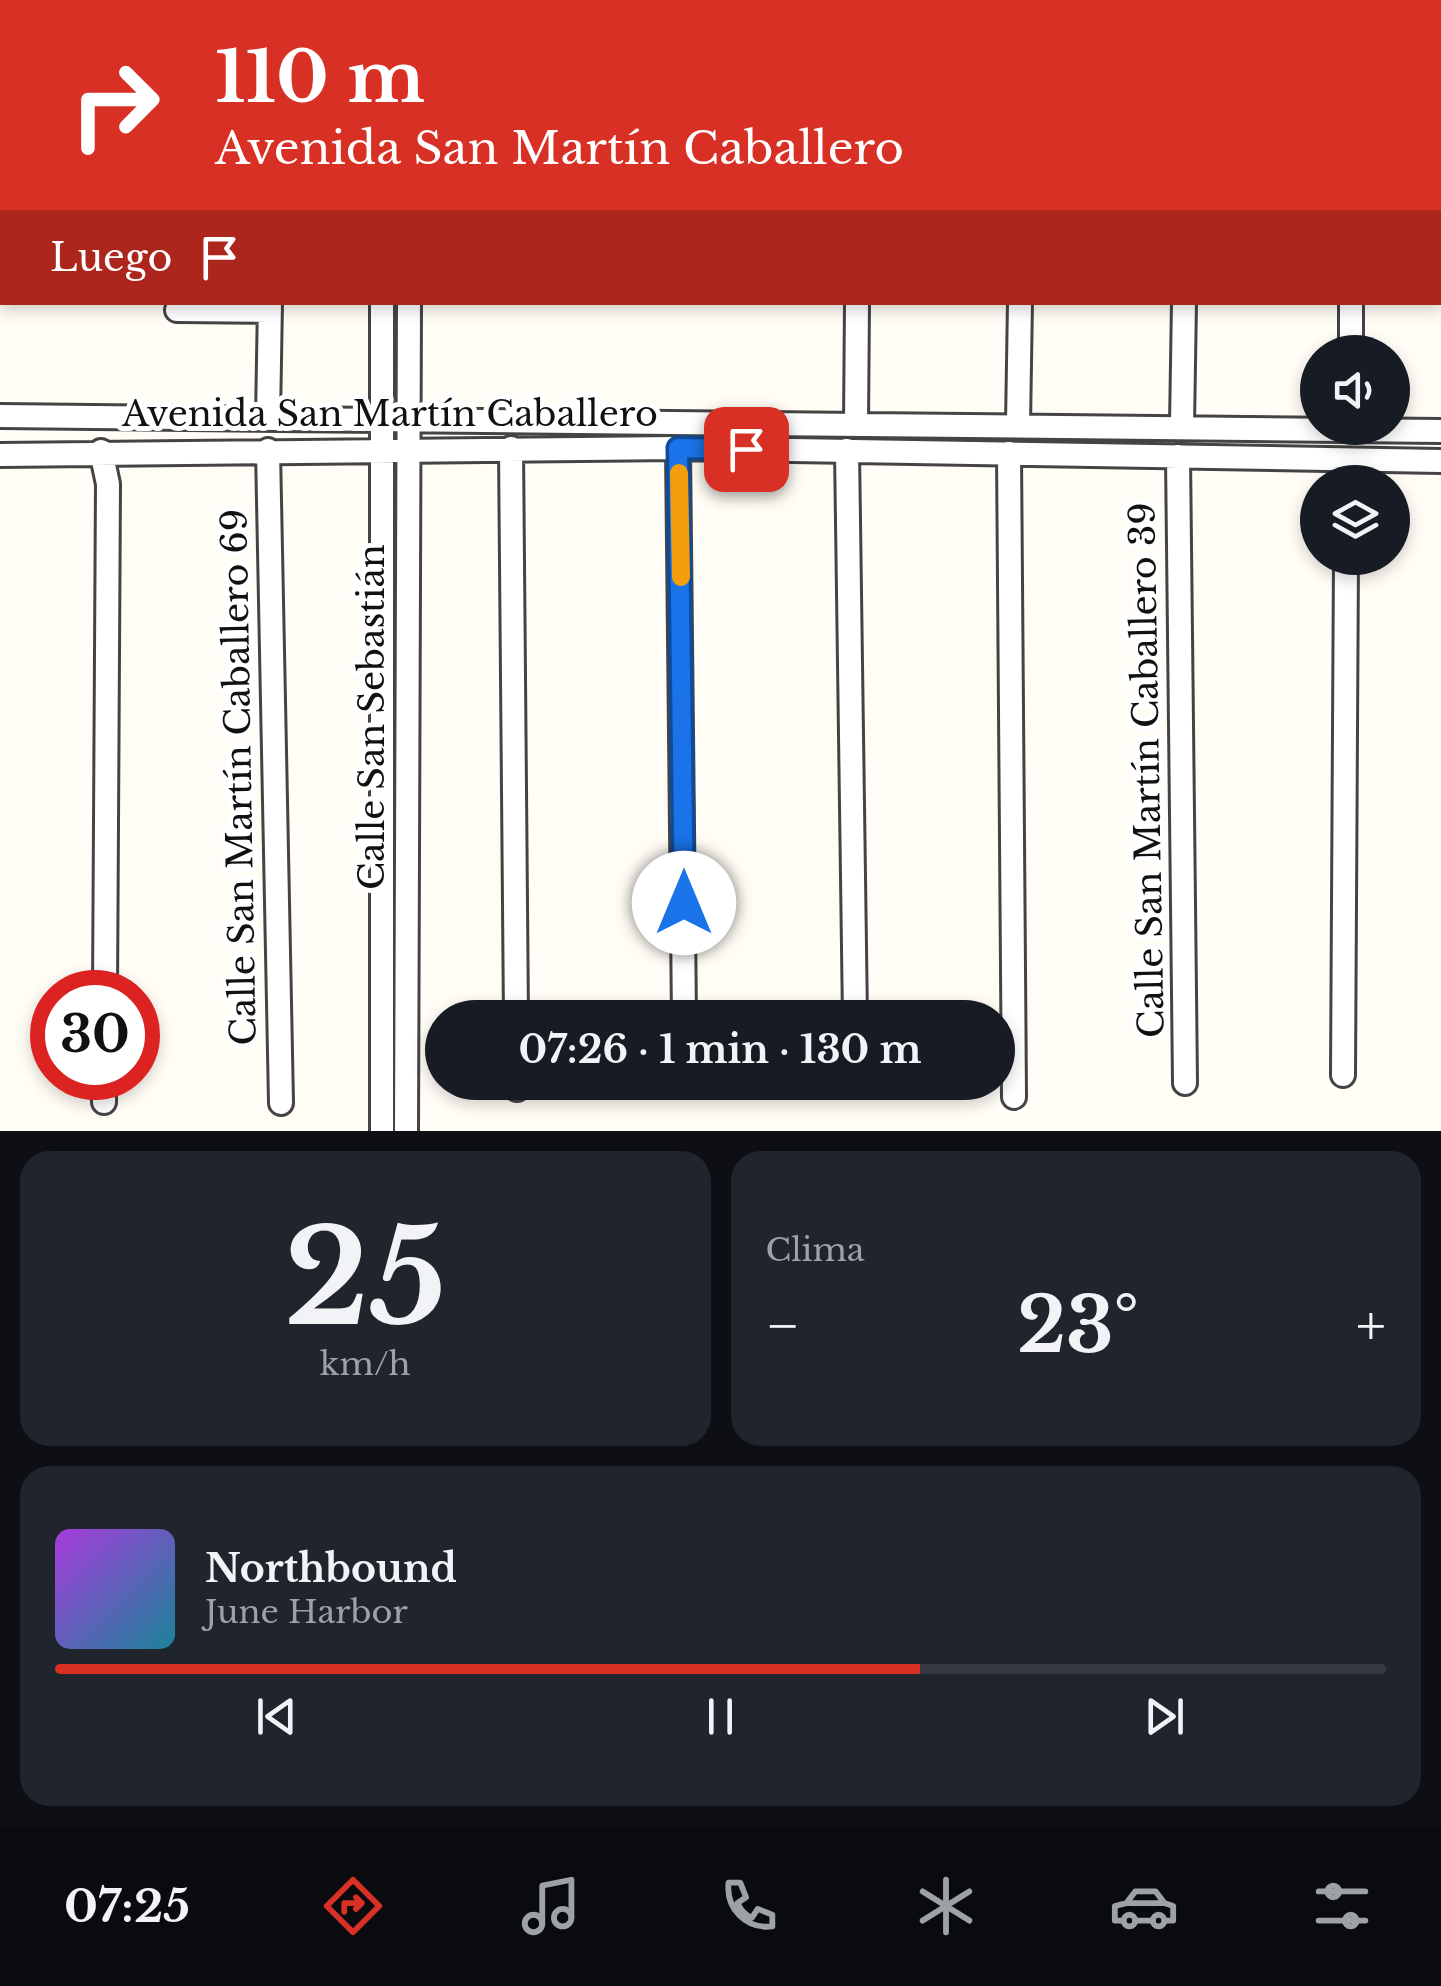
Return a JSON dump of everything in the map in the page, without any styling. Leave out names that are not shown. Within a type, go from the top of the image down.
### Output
[{"type":"street","points":[[180,305],[177,310],[270,307],[268,418]]},
{"type":"street","name":"Calle San Sebastián","points":[[382,305],[382,1131]]},
{"type":"street","name":"Calle San Sebastián","points":[[406,1131],[409,305]]},
{"type":"street","points":[[856,424],[857,305]]},
{"type":"street","points":[[1018,424],[1020,305]]},
{"type":"street","points":[[1182,426],[1184,305]]},
{"type":"street","points":[[1351,305],[1351,335]]},
{"type":"street","name":"Avenida San Martín Caballero","points":[[0,416],[1300,428]]},
{"type":"street","name":"Avenida San Martín Caballero","points":[[1410,431],[1441,432]]},
{"type":"street","name":"Avenida San Martín Caballero","points":[[0,455],[382,448],[678,448],[1178,456],[1300,467]]},
{"type":"street","points":[[511,448],[516,1000]]},
{"type":"street","points":[[678,448],[684,1000]]},
{"type":"street","name":"Calle San Martín Caballero 69","points":[[268,450],[281,1103]]},
{"type":"street","points":[[847,450],[855,1000]]},
{"type":"street","points":[[101,451],[108,484],[105,970]]},
{"type":"street","points":[[1009,453],[1013,1000]]},
{"type":"street","name":"Calle San Martín Caballero 39","points":[[1178,456],[1185,1083]]},
{"type":"street","name":"Avenida San Martín Caballero","points":[[1398,465],[1441,460]]},
{"type":"street","points":[[1344,1075],[1346,575]]},
{"type":"slow traffic","points":[[679,473],[681,577]]},
{"type":"route","points":[[684,903],[678,448],[746,449]]}]
